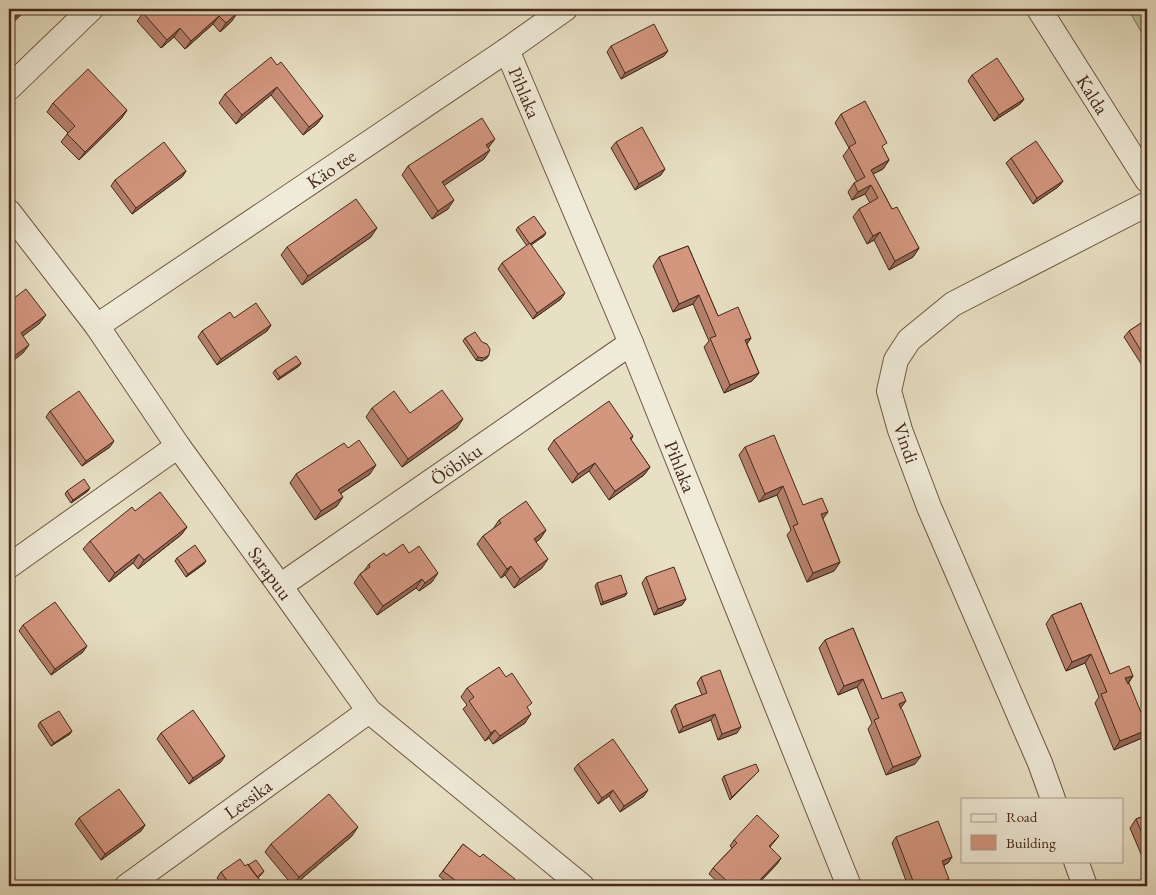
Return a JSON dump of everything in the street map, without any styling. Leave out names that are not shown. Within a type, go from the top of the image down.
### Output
[{"type":"street","points":[[9,88],[91,9]]},
{"type":"street","name":"Käo tee","points":[[97,326],[565,9]]},
{"type":"street","name":"Kalda","points":[[1039,9],[1147,180]]},
{"type":"street","name":"Pihlaka","points":[[507,50],[631,343],[849,886]]},
{"type":"street","name":"Vindi","points":[[1053,798],[1040,763],[929,507],[900,430],[889,391],[896,360],[909,340],[952,304],[1147,204]]},
{"type":"street","name":"Sarapuu","points":[[13,226],[97,326],[178,446],[369,711],[582,886]]},
{"type":"street","name":"Ööbiku","points":[[280,586],[631,343]]},
{"type":"street","points":[[9,566],[178,446]]},
{"type":"street","name":"Leesika","points":[[127,886],[369,711]]},
{"type":"street","points":[[1076,862],[1085,886]]},
{"type":"green space","points":[[1128,9],[1147,9],[1147,42]]},
{"type":"building","points":[[9,9],[24,9],[9,23]]},
{"type":"building","points":[[148,9],[235,9],[238,12],[226,23],[219,16],[191,41],[180,28],[167,40],[143,13]]},
{"type":"building","points":[[654,24],[668,51],[625,73],[611,46]]},
{"type":"building","points":[[271,57],[277,65],[281,62],[323,116],[309,127],[277,87],[242,115],[225,94]]},
{"type":"building","points":[[997,58],[1024,99],[999,115],[972,75]]},
{"type":"building","points":[[88,69],[127,110],[85,152],[67,134],[75,126],[53,103]]},
{"type":"building","points":[[865,101],[887,143],[882,146],[889,160],[871,170],[892,209],[897,207],[919,248],[895,261],[880,232],[873,236],[859,209],[878,198],[871,185],[858,192],[854,183],[865,177],[849,147],[856,143],[841,114]]},
{"type":"building","points":[[482,118],[495,139],[486,145],[490,150],[442,182],[454,200],[438,211],[408,166]]},
{"type":"building","points":[[642,127],[665,169],[639,184],[616,142]]},
{"type":"building","points":[[1036,141],[1063,181],[1037,198],[1011,158]]},
{"type":"building","points":[[164,142],[186,171],[136,208],[115,180]]},
{"type":"building","points":[[356,199],[377,228],[308,276],[287,247]]},
{"type":"building","points":[[534,216],[546,233],[530,244],[518,227]]},
{"type":"building","points":[[530,243],[565,293],[537,313],[502,263]]},
{"type":"building","points":[[688,246],[718,316],[738,307],[751,338],[745,340],[759,373],[730,385],[710,338],[716,336],[699,295],[679,304],[659,257]]},
{"type":"building","points":[[26,289],[46,315],[21,333],[29,345],[9,360],[9,302]]},
{"type":"building","points":[[256,303],[271,325],[221,359],[202,331],[230,312],[234,318]]},
{"type":"building","points":[[1147,319],[1147,361],[1129,331]]},
{"type":"building","points":[[475,332],[490,349],[489,355],[484,358],[478,357],[465,338]]},
{"type":"building","points":[[296,356],[301,363],[280,377],[275,370]]},
{"type":"building","points":[[442,390],[463,419],[408,459],[372,408],[394,391],[410,413]]},
{"type":"building","points":[[79,391],[114,441],[86,461],[50,411]]},
{"type":"building","points":[[609,401],[633,436],[630,438],[650,467],[615,491],[595,463],[578,474],[554,440]]},
{"type":"building","points":[[774,435],[803,505],[822,498],[828,512],[821,514],[840,562],[813,573],[793,526],[798,524],[783,486],[765,494],[745,447]]},
{"type":"building","points":[[359,440],[376,465],[338,490],[343,497],[321,511],[296,474],[344,443],[348,448]]},
{"type":"building","points":[[84,479],[90,488],[73,500],[67,491]]},
{"type":"building","points":[[160,492],[187,527],[144,560],[139,554],[115,573],[90,541],[132,507],[135,511]]},
{"type":"building","points":[[526,501],[546,530],[534,539],[548,559],[520,579],[511,566],[507,569],[483,536],[501,523],[499,520]]},
{"type":"building","points":[[403,544],[409,553],[419,546],[438,573],[425,583],[422,579],[383,606],[360,574],[370,567],[369,564],[384,553],[386,556]]},
{"type":"building","points":[[195,545],[206,561],[188,574],[177,558]]},
{"type":"building","points":[[674,567],[686,599],[658,609],[646,577]]},
{"type":"building","points":[[621,575],[627,593],[603,602],[597,583]]},
{"type":"building","points":[[55,602],[87,646],[55,669],[23,625]]},
{"type":"building","points":[[1081,603],[1110,674],[1129,666],[1133,676],[1125,678],[1129,683],[1147,730],[1120,741],[1101,694],[1107,692],[1091,654],[1072,662],[1052,615]]},
{"type":"building","points":[[853,628],[882,699],[902,692],[906,701],[899,704],[921,756],[893,767],[874,720],[879,718],[863,679],[844,686],[825,640]]},
{"type":"building","points":[[499,667],[506,677],[512,673],[532,703],[527,707],[531,714],[500,736],[495,730],[491,733],[469,701],[474,697],[467,688]]},
{"type":"building","points":[[720,670],[741,727],[722,734],[715,714],[683,727],[675,705],[707,693],[701,677]]},
{"type":"building","points":[[193,710],[225,756],[193,778],[161,733]]},
{"type":"building","points":[[59,711],[72,731],[54,743],[40,722]]},
{"type":"building","points":[[613,739],[648,790],[624,806],[613,790],[602,798],[578,764]]},
{"type":"building","points":[[756,764],[759,771],[732,797],[724,776]]},
{"type":"building","points":[[119,789],[145,825],[105,854],[79,818]]},
{"type":"building","points":[[329,794],[358,827],[299,877],[271,844]]},
{"type":"building","points":[[757,815],[779,836],[769,846],[781,858],[754,886],[732,886],[713,868],[737,843],[734,840]]},
{"type":"building","points":[[1147,815],[1147,845],[1136,819]]},
{"type":"building","points":[[938,821],[952,857],[942,861],[949,879],[931,886],[915,886],[896,837]]},
{"type":"building","points":[[463,844],[480,857],[483,854],[515,879],[510,886],[458,886],[460,884],[443,871]]},
{"type":"building","points":[[240,859],[245,866],[248,864],[264,886],[231,886],[221,872]]},
{"type":"building","points":[[256,860],[264,871],[257,877],[248,865]]}]
